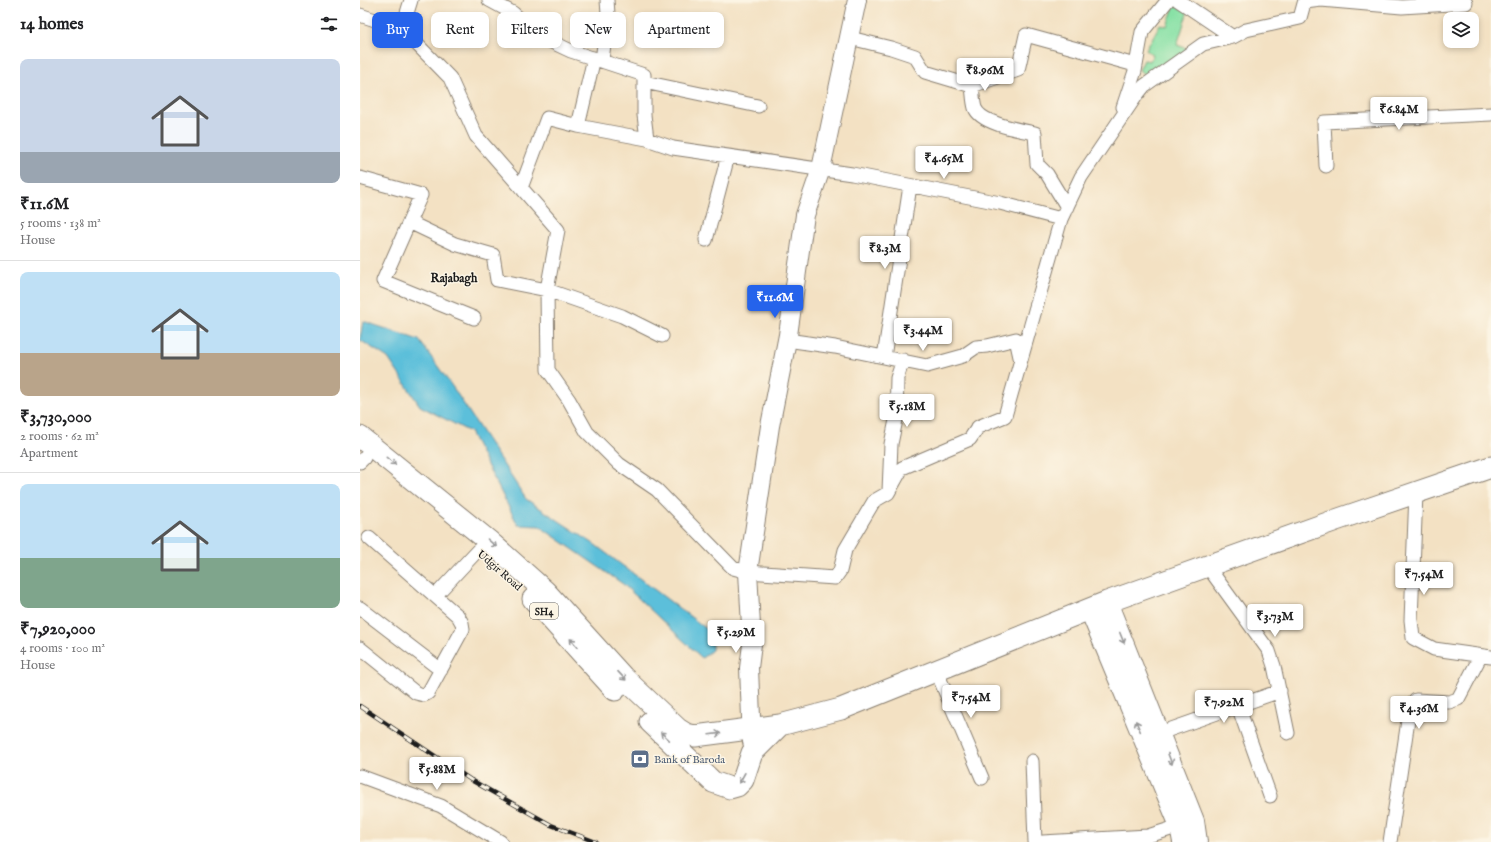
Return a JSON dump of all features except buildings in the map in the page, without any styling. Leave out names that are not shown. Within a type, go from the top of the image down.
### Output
[{"type":"highway","name":"Udgir Road","points":[[360,437],[490,542],[545,591],[623,677],[678,729],[686,734],[695,736],[752,728]]},
{"type":"highway","name":"Udgir Road","points":[[361,459],[478,550],[536,602],[614,688],[713,782],[730,788],[737,786],[743,780],[752,753]]},
{"type":"highway","points":[[752,728],[780,725],[841,709],[1099,606],[1491,467]]},
{"type":"highway","points":[[752,753],[780,725]]},
{"type":"main road","points":[[752,753],[749,668],[752,644],[748,572],[770,426],[787,340],[806,215],[821,169],[857,0]]},
{"type":"main road","points":[[1099,606],[1160,734],[1194,821],[1198,842]]},
{"type":"main road","points":[[1099,606],[1181,834]]},
{"type":"street","points":[[407,12],[411,0]]},
{"type":"street","points":[[489,0],[513,13],[537,35],[571,51],[644,74],[644,115],[647,139]]},
{"type":"street","points":[[578,126],[598,59],[608,14],[607,0]]},
{"type":"street","points":[[1116,125],[1135,71],[1142,32],[1168,0]]},
{"type":"street","points":[[1178,0],[1233,37]]},
{"type":"street","points":[[421,48],[450,78],[476,136],[558,230],[547,290],[548,370],[569,400],[587,432],[619,464],[657,490],[733,568],[748,572],[835,578],[840,571],[845,550],[874,501],[888,493],[902,468],[970,438],[978,427],[1005,416],[1061,219],[1081,177],[1144,86],[1203,44],[1233,37],[1246,30],[1300,18],[1305,1],[1321,0],[1402,7],[1466,3]]},
{"type":"street","points":[[360,14],[372,18]]},
{"type":"street","points":[[850,38],[891,48],[914,56],[924,72],[972,86],[1018,70],[1026,35],[1135,65]]},
{"type":"street","points":[[644,82],[758,106]]},
{"type":"street","points":[[972,86],[976,109],[985,118],[1003,126],[1035,133],[1037,164],[1047,174],[1067,207]]},
{"type":"street","points":[[1326,166],[1324,122],[1491,114]]},
{"type":"street","points":[[521,188],[547,118],[578,126],[647,139],[673,148],[821,169],[1000,203],[1061,219]]},
{"type":"street","points":[[706,240],[728,156]]},
{"type":"street","points":[[360,178],[421,195],[383,281],[474,318]]},
{"type":"street","points":[[884,356],[910,186]]},
{"type":"street","points":[[409,222],[456,244],[493,255],[497,280],[547,290],[622,316],[662,336]]},
{"type":"street","points":[[787,340],[884,356],[927,366],[963,356],[976,347],[1016,339],[1021,359]]},
{"type":"street","points":[[888,493],[891,444],[896,420],[897,378],[903,360]]},
{"type":"street","points":[[1390,842],[1410,707],[1416,700],[1449,702],[1458,699],[1486,657],[1434,650],[1413,638],[1411,620],[1416,493]]},
{"type":"street","points":[[360,648],[420,695],[428,693],[460,636],[462,623],[458,616],[436,595],[369,538]]},
{"type":"street","points":[[436,595],[478,550]]},
{"type":"street","points":[[1208,567],[1269,652],[1274,666],[1288,734]]},
{"type":"street","points":[[360,608],[441,670]]},
{"type":"street","points":[[936,670],[982,778]]},
{"type":"street","points":[[1160,734],[1280,692]]},
{"type":"street","points":[[1238,706],[1270,796]]},
{"type":"street","points":[[1032,761],[1035,842]]},
{"type":"street","points":[[360,776],[441,806],[501,842]]},
{"type":"street","points":[[1043,842],[1181,834]]},
{"type":"green space","points":[[1174,6],[1188,11],[1177,45],[1188,49],[1132,91],[1138,79],[1142,78],[1144,74],[1139,70],[1144,60],[1150,61],[1153,55],[1146,50],[1160,24],[1167,26]]},
{"type":"water","points":[[363,321],[419,340],[454,389],[526,499],[594,544],[712,633],[712,650],[702,658],[623,584],[539,526],[518,525],[470,432],[420,406],[388,358],[360,340]]},
{"type":"railway","points":[[360,706],[471,780],[551,825],[596,842]]},
{"type":"place","name":"Bank of Baroda","points":[[640,759]]},
{"type":"district","name":"Rajabagh","points":[[454,278]]}]
